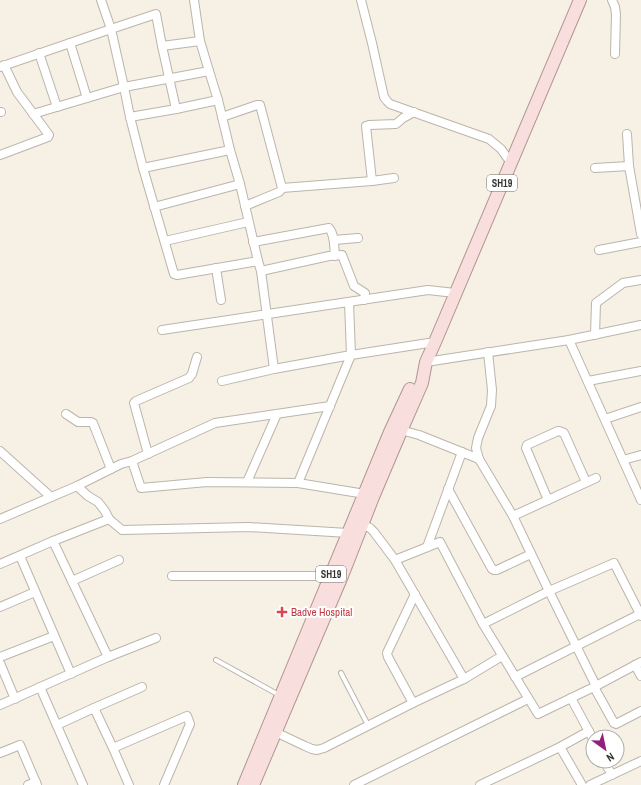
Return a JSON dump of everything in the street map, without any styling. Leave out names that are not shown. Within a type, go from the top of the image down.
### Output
[{"type":"main road","name":"SH19","points":[[244,785],[271,730],[397,429],[416,377],[426,364],[580,0]]},
{"type":"main road","name":"SH19","points":[[253,785],[271,730],[280,696],[336,576],[348,533],[358,522],[365,494],[397,429]]},
{"type":"street","points":[[101,0],[111,29],[130,117],[143,168],[173,272],[175,275],[258,261]]},
{"type":"street","points":[[194,0],[200,41],[218,100],[261,271],[274,369]]},
{"type":"street","points":[[361,0],[384,97],[387,101],[390,104],[489,138],[501,148],[511,163]]},
{"type":"street","points":[[612,0],[616,14],[615,54]]},
{"type":"street","points":[[0,155],[49,136],[17,92],[2,66],[156,14],[176,109]]},
{"type":"street","points":[[162,46],[200,41]]},
{"type":"street","points":[[70,43],[87,98]]},
{"type":"street","points":[[39,53],[57,107]]},
{"type":"street","points":[[33,114],[124,87],[209,72]]},
{"type":"street","points":[[130,117],[218,100]]},
{"type":"street","points":[[222,118],[260,105],[282,188]]},
{"type":"street","points":[[372,181],[366,126],[396,124],[414,112]]},
{"type":"street","points":[[627,134],[629,166],[641,234]]},
{"type":"street","points":[[143,168],[230,150]]},
{"type":"street","points":[[595,168],[629,166]]},
{"type":"street","points":[[245,206],[279,192],[282,188],[394,178]]},
{"type":"street","points":[[154,208],[240,184]]},
{"type":"street","points":[[165,241],[248,222]]},
{"type":"street","points":[[253,242],[329,228],[334,240],[335,256]]},
{"type":"street","points":[[334,240],[358,238]]},
{"type":"street","points":[[599,250],[641,242]]},
{"type":"street","points":[[261,271],[329,256],[342,256],[354,286],[365,293],[364,300]]},
{"type":"street","points":[[216,268],[221,300]]},
{"type":"street","points":[[595,335],[596,303],[623,283],[641,280]]},
{"type":"street","points":[[162,330],[428,290],[455,293]]},
{"type":"street","points":[[298,483],[351,355],[349,302]]},
{"type":"street","points":[[426,364],[488,352],[569,340],[641,325]]},
{"type":"street","points":[[569,340],[640,497]]},
{"type":"street","points":[[222,381],[274,369],[435,342]]},
{"type":"street","points":[[488,352],[492,390],[491,406],[478,438],[476,448],[478,459],[513,516],[614,723],[616,724],[641,711]]},
{"type":"street","points":[[148,454],[134,405],[135,402],[189,378],[192,374],[197,357]]},
{"type":"street","points":[[588,381],[641,371]]},
{"type":"street","points":[[0,519],[77,486],[121,464],[132,461],[215,423],[330,406]]},
{"type":"street","points":[[605,419],[641,407]]},
{"type":"street","points":[[66,414],[78,422],[93,423],[111,470]]},
{"type":"street","points":[[247,482],[277,414]]},
{"type":"street","points":[[397,429],[419,435],[478,459]]},
{"type":"street","points":[[548,500],[526,448],[527,445],[558,431],[564,433],[586,482]]},
{"type":"street","points":[[0,451],[50,497]]},
{"type":"street","points":[[427,547],[462,452]]},
{"type":"street","points":[[623,460],[641,455]]},
{"type":"street","points":[[132,461],[141,488],[207,482],[298,483],[365,494]]},
{"type":"street","points":[[513,516],[596,478]]},
{"type":"street","points":[[77,486],[88,496],[98,502],[109,519],[122,530],[248,527],[348,533]]},
{"type":"street","points":[[448,489],[494,570],[531,554]]},
{"type":"street","points":[[0,564],[109,519]]},
{"type":"street","points":[[358,522],[370,528],[374,532],[395,560],[464,679]]},
{"type":"street","points":[[53,541],[108,657]]},
{"type":"street","points":[[395,560],[440,542],[483,624],[538,714],[638,664],[641,676]]},
{"type":"street","points":[[20,556],[71,674]]},
{"type":"street","points":[[72,581],[120,560]]},
{"type":"street","points":[[483,624],[549,591],[614,563],[640,615],[515,677]]},
{"type":"street","points":[[172,576],[336,576]]},
{"type":"street","points":[[0,607],[35,592]]},
{"type":"street","points":[[413,703],[387,653],[415,594]]},
{"type":"street","points":[[0,657],[54,636]]},
{"type":"street","points":[[0,705],[108,657],[156,638]]},
{"type":"street","points":[[271,730],[305,746],[317,750],[324,748],[464,679],[502,656]]},
{"type":"street","points":[[0,663],[15,698]]},
{"type":"street","points":[[40,687],[83,785]]},
{"type":"street","points":[[57,726],[142,687]]},
{"type":"street","points":[[571,698],[587,729]]},
{"type":"street","points":[[354,785],[528,699]]},
{"type":"street","points":[[94,708],[129,785]]},
{"type":"street","points":[[113,748],[187,716],[190,724],[164,785]]},
{"type":"street","points":[[480,785],[560,747],[585,733]]},
{"type":"street","points":[[0,753],[20,745],[33,784]]},
{"type":"street","points":[[560,747],[582,785]]},
{"type":"street","points":[[590,785],[641,762]]},
{"type":"street","points":[[609,769],[612,775]]},
{"type":"lane","points":[[216,660],[280,696]]},
{"type":"lane","points":[[341,673],[368,725]]},
{"type":"place","name":"Badve Hospital","points":[[282,612]]}]
